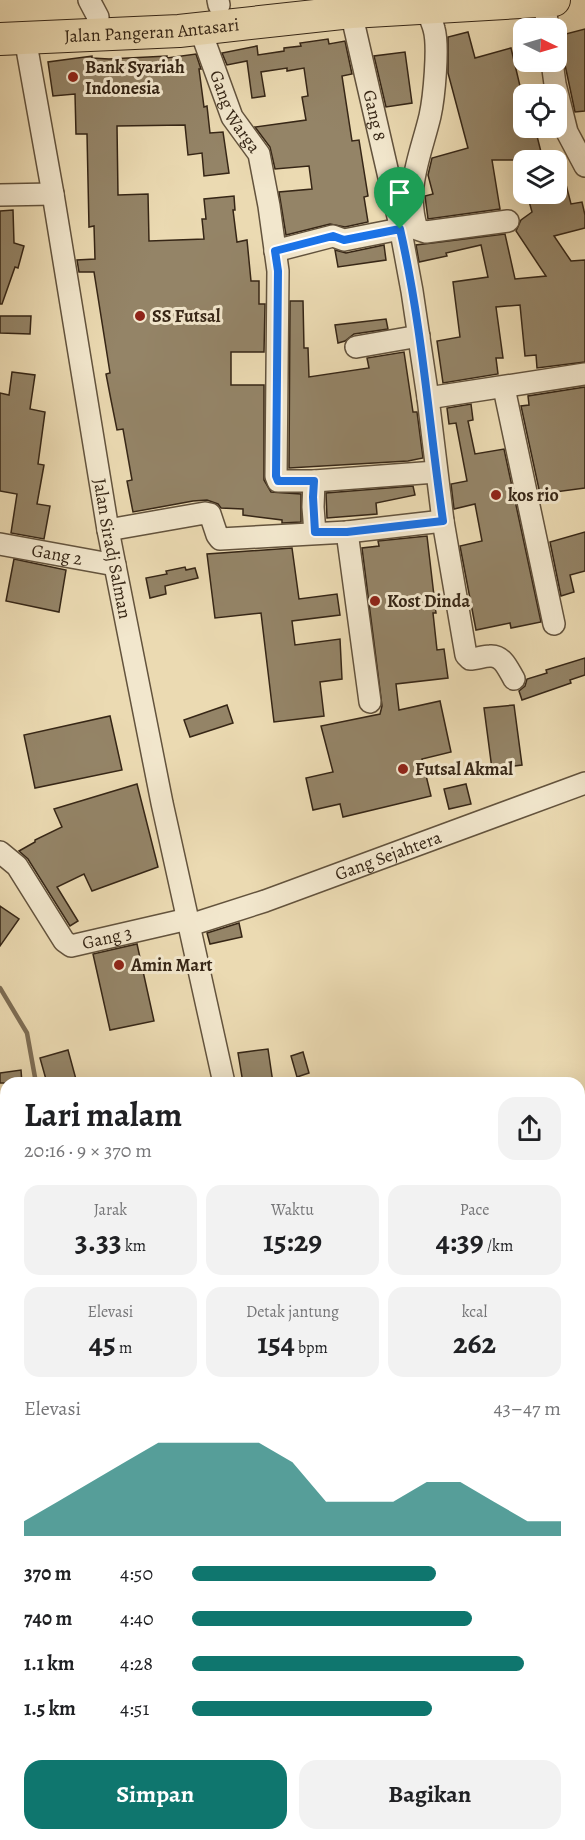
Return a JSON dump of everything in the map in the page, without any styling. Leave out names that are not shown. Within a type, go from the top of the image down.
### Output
[{"type":"highway","name":"Jalan Pangeran Antasari","points":[[8,33],[93,8],[155,13],[219,2],[281,0]]},
{"type":"highway","name":"Jalan Pangeran Antasari","points":[[8,33],[200,29],[351,12],[554,0]]},
{"type":"street","points":[[544,0],[547,18]]},
{"type":"street","points":[[426,7],[435,30],[435,75],[430,115],[415,166],[412,186],[414,219],[417,228],[426,232],[508,221]]},
{"type":"street","name":"Gang 8","points":[[351,12],[400,229],[419,336],[443,521],[466,655],[470,658],[498,657],[506,664],[514,679]]},
{"type":"street","name":"Gang Warga","points":[[200,29],[232,117],[259,154],[278,271],[276,476],[278,481],[314,481]]},
{"type":"street","name":"Jalan Siradj Salman","points":[[8,33],[53,194],[108,530],[162,803],[222,1077]]},
{"type":"street","points":[[553,72],[567,132],[585,166]]},
{"type":"street","points":[[0,195],[53,194]]},
{"type":"street","points":[[275,251],[333,236],[344,240],[400,229]]},
{"type":"street","points":[[356,347],[419,336]]},
{"type":"street","points":[[428,398],[585,374]]},
{"type":"street","points":[[504,388],[554,624]]},
{"type":"street","points":[[315,532],[314,481],[436,472]]},
{"type":"street","points":[[108,530],[205,513],[210,514],[220,539],[347,532],[443,521]]},
{"type":"street","points":[[347,532],[370,702]]},
{"type":"street","name":"Gang 2","points":[[0,544],[115,566]]},
{"type":"street","name":"Gang Sejahtera","points":[[189,922],[266,901],[585,783]]},
{"type":"street","name":"Gang 3","points":[[0,852],[17,866],[64,941],[71,946],[189,922]]},
{"type":"building","points":[[585,29],[585,111],[575,112],[567,72],[567,34]]},
{"type":"building","points":[[468,32],[475,58],[511,48],[513,72],[517,72],[520,84],[513,84],[513,138],[538,138],[540,150],[513,150],[513,160],[492,160],[500,209],[428,219],[425,196],[433,194],[428,175],[432,158],[468,148],[448,73],[448,37]]},
{"type":"building","points":[[328,39],[329,44],[345,41],[352,74],[342,76],[352,141],[359,140],[368,196],[364,197],[368,222],[345,227],[330,224],[286,235],[279,192],[312,189],[309,166],[275,169],[270,147],[255,127],[306,120],[302,97],[308,96],[304,68],[261,72],[265,96],[252,98],[247,61],[227,65],[222,53],[257,46],[258,55],[284,51],[284,48],[301,46],[300,43]]},
{"type":"building","points":[[405,52],[412,103],[386,107],[374,56]]},
{"type":"building","points":[[196,54],[201,69],[199,69],[204,107],[207,106],[210,133],[223,132],[229,173],[204,176],[202,153],[188,155],[185,125],[117,126],[118,195],[148,194],[149,241],[204,239],[202,219],[206,219],[204,199],[234,196],[235,210],[233,210],[237,242],[247,240],[251,281],[259,281],[259,304],[265,304],[264,352],[231,352],[231,385],[264,385],[264,480],[271,492],[301,494],[301,522],[282,523],[282,520],[243,515],[243,509],[221,508],[218,504],[207,500],[133,512],[127,481],[132,480],[123,429],[117,430],[106,374],[110,373],[94,272],[79,272],[77,260],[95,259],[94,226],[89,227],[87,134],[76,134],[75,94],[53,96],[48,62],[92,56],[92,58],[109,59],[167,56],[167,58]]},
{"type":"building","points":[[567,188],[571,204],[582,202],[585,228],[554,236],[571,261],[585,260],[585,362],[537,368],[536,355],[525,356],[520,305],[496,307],[503,358],[496,358],[498,374],[443,383],[437,341],[460,337],[453,282],[488,277],[481,245],[419,262],[416,245],[505,234],[515,279],[546,276],[516,231],[521,220],[532,212],[530,204],[567,204]]},
{"type":"building","points":[[13,210],[14,243],[24,246],[18,268],[15,267],[2,304],[0,304],[0,211]]},
{"type":"building","points":[[384,245],[386,260],[338,267],[335,250],[346,253]]},
{"type":"building","points":[[290,301],[303,301],[304,348],[308,348],[309,377],[369,368],[367,358],[404,352],[413,412],[417,412],[423,458],[408,461],[289,468]]},
{"type":"building","points":[[0,316],[31,316],[30,334],[0,333]]},
{"type":"building","points":[[386,319],[388,329],[354,334],[338,343],[335,325]]},
{"type":"building","points":[[12,372],[35,375],[30,409],[45,412],[38,464],[44,465],[37,504],[50,506],[44,539],[11,533],[17,494],[0,491],[0,393],[9,395]]},
{"type":"building","points":[[585,387],[585,488],[540,494],[521,406],[529,405],[528,396]]},
{"type":"building","points":[[471,404],[473,420],[468,421],[475,454],[504,449],[541,622],[511,628],[510,623],[476,630],[460,546],[482,541],[475,504],[454,509],[451,484],[467,481],[456,423],[449,424],[447,408]]},
{"type":"building","points":[[413,486],[415,495],[376,503],[377,514],[327,518],[326,493]]},
{"type":"building","points":[[585,532],[585,571],[570,575],[574,592],[561,596],[550,542]]},
{"type":"building","points":[[427,536],[436,613],[433,613],[437,650],[444,649],[448,678],[396,684],[399,710],[440,701],[451,752],[422,759],[431,796],[343,817],[340,804],[313,810],[306,778],[333,772],[321,726],[380,714],[382,706],[362,548],[379,546],[378,541]]},
{"type":"building","points":[[292,548],[299,599],[337,594],[340,615],[292,621],[295,645],[340,639],[342,679],[320,682],[324,716],[274,722],[261,613],[215,618],[207,554]]},
{"type":"building","points":[[14,559],[66,570],[59,612],[6,601]]},
{"type":"building","points":[[185,567],[186,570],[195,568],[198,578],[165,586],[166,594],[150,598],[146,578],[167,574],[166,571]]},
{"type":"building","points":[[585,658],[585,675],[570,680],[571,683],[522,700],[519,691],[525,686],[527,679],[547,673],[546,670]]},
{"type":"building","points":[[227,705],[233,723],[190,737],[184,720]]},
{"type":"building","points":[[514,705],[522,765],[492,769],[484,708]]},
{"type":"building","points":[[110,716],[122,770],[35,788],[24,735]]},
{"type":"building","points":[[137,784],[158,867],[92,891],[84,874],[57,887],[78,921],[70,926],[28,859],[19,851],[35,840],[62,827],[54,809]]},
{"type":"building","points":[[466,784],[471,804],[449,809],[444,789]]},
{"type":"building","points":[[0,906],[19,919],[0,946]]},
{"type":"building","points":[[239,923],[242,937],[210,944],[207,933]]},
{"type":"building","points":[[137,944],[154,1021],[110,1030],[93,954]]},
{"type":"building","points":[[268,1049],[272,1077],[242,1077],[238,1053]]},
{"type":"building","points":[[68,1050],[75,1077],[45,1077],[40,1058]]},
{"type":"building","points":[[303,1052],[309,1073],[297,1077],[291,1056]]},
{"type":"building","points":[[21,1070],[22,1077],[0,1077],[0,1073]]},
{"type":"waterway","points":[[0,988],[27,1033],[35,1077]]},
{"type":"place","name":"Bank Syariah Indonesia","points":[[73,77]]},
{"type":"place","name":"SS Futsal","points":[[140,316]]},
{"type":"place","name":"kos rio","points":[[496,495]]},
{"type":"place","name":"Kost Dinda","points":[[375,601]]},
{"type":"place","name":"Futsal Akmal","points":[[403,769]]},
{"type":"place","name":"Amin Mart","points":[[119,965]]},
{"type":"route","points":[[400,229],[428,398],[443,521],[347,532],[315,532],[314,481],[278,481],[276,476],[278,271],[275,251],[333,236],[344,240],[400,229]]}]
